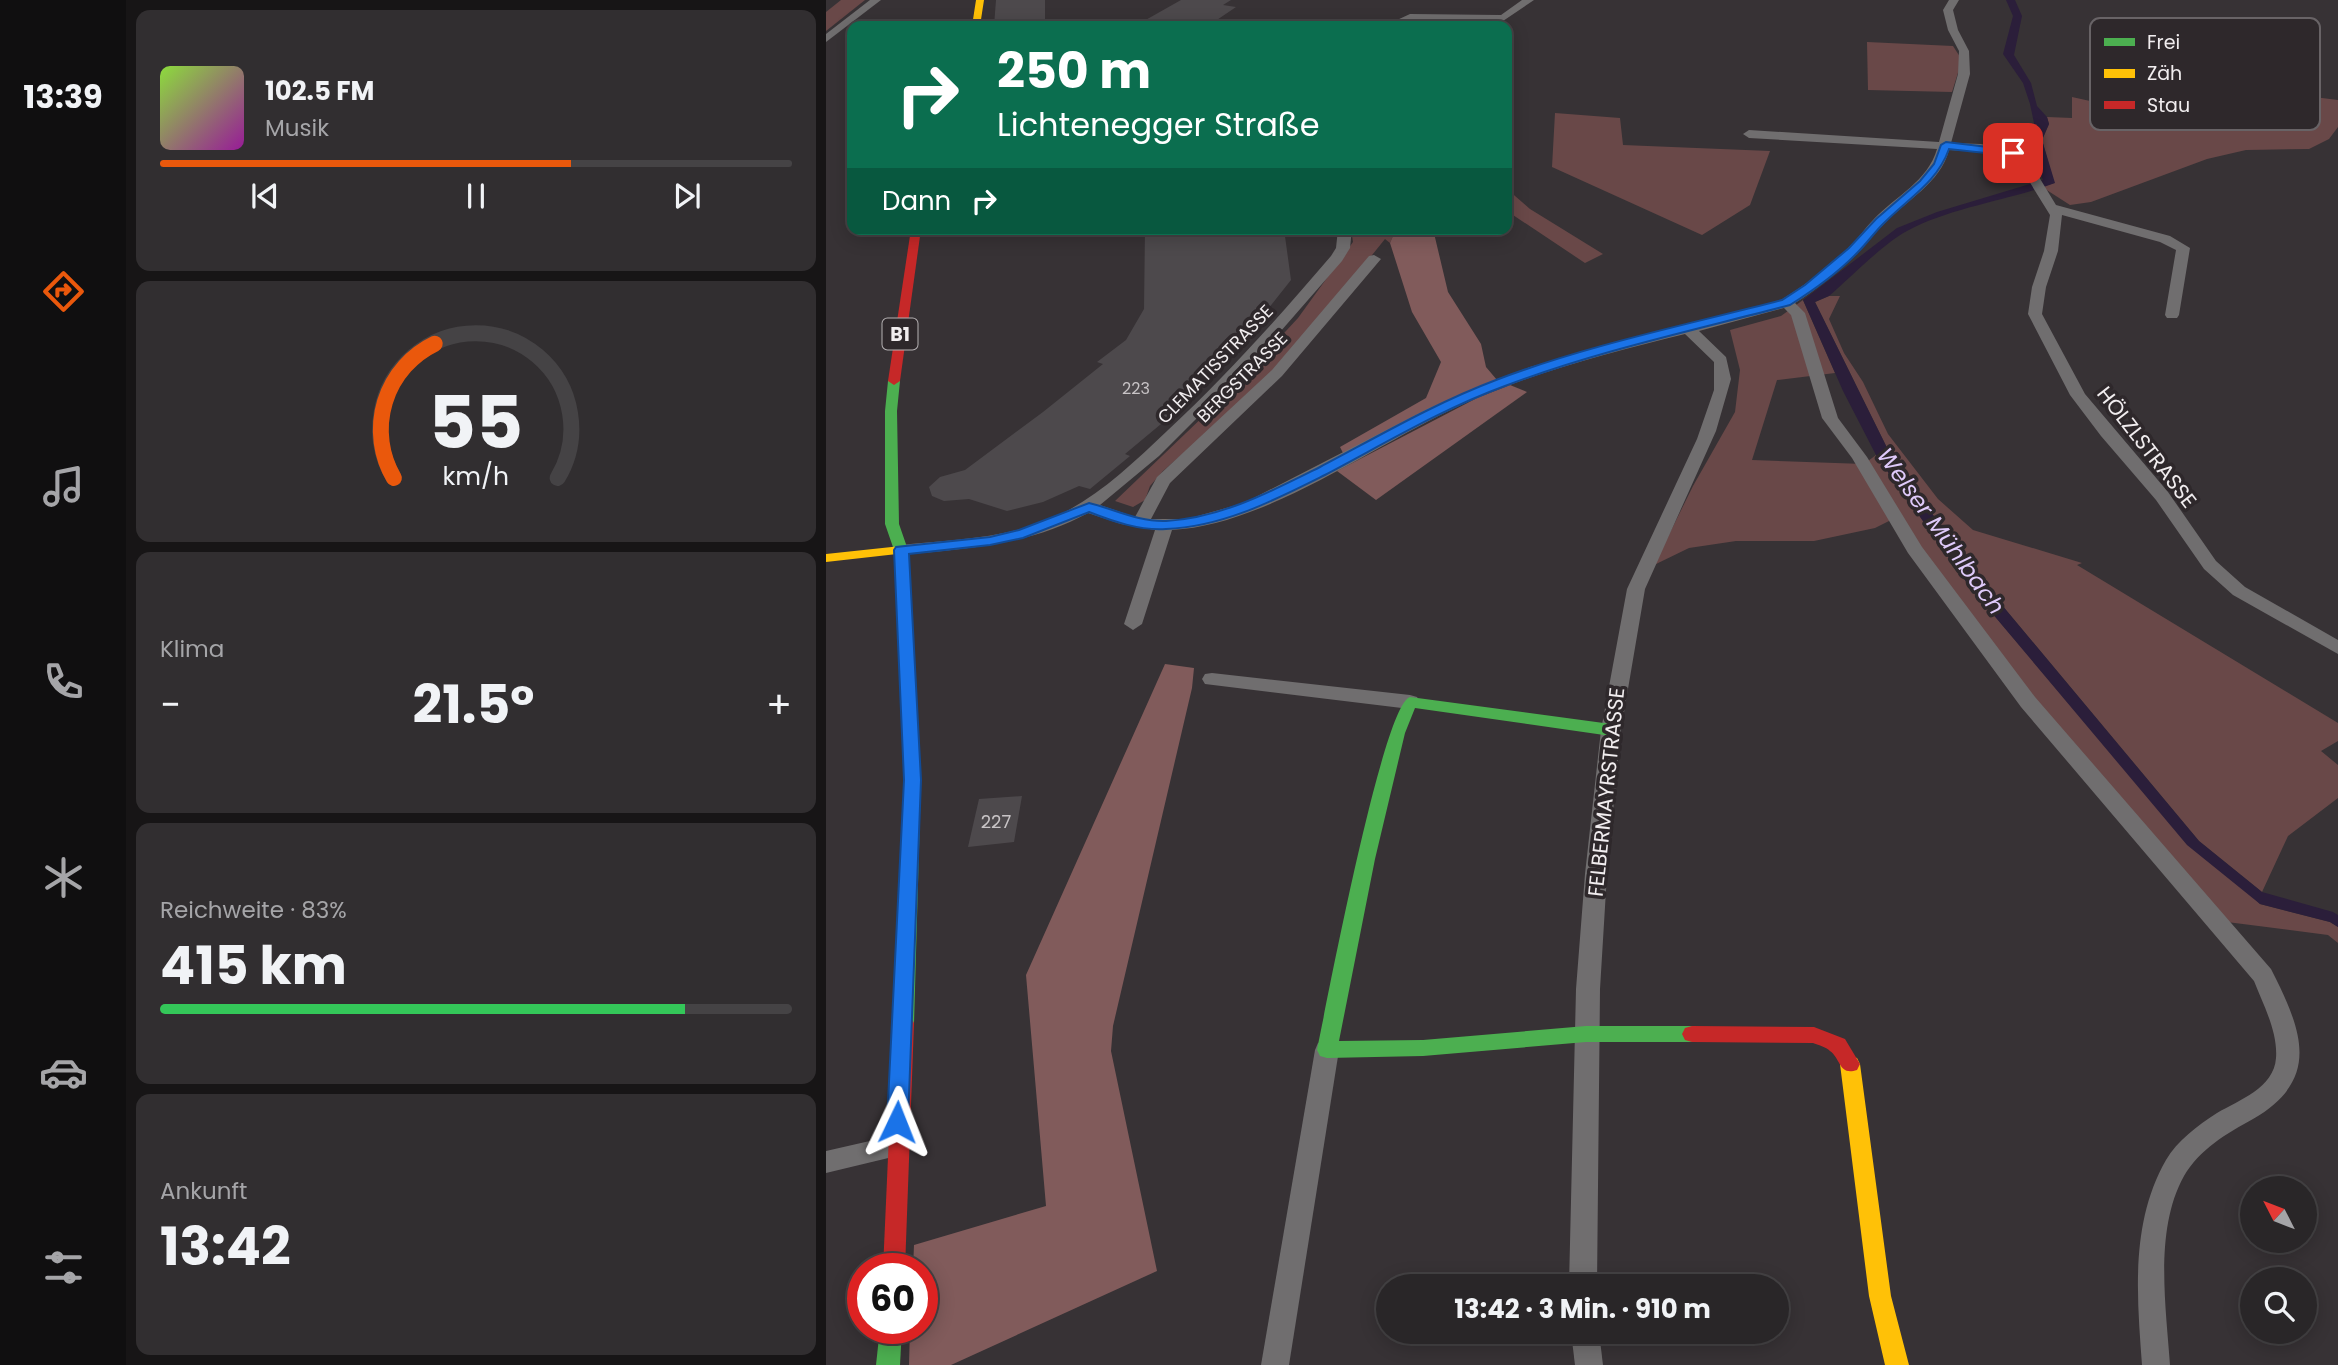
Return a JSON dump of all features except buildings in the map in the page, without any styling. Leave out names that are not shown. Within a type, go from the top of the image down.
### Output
[{"type":"main road","points":[[965,21],[967,0]]},
{"type":"main road","points":[[977,21],[980,0]]},
{"type":"main road","name":"B1","points":[[894,1253],[896,1146],[913,780],[901,550],[892,524],[891,411],[915,235]]},
{"type":"main road","name":"B1","points":[[909,396],[913,346],[932,237]]},
{"type":"main road","name":"B1","points":[[901,550],[908,529]]},
{"type":"main road","points":[[826,558],[901,550]]},
{"type":"main road","points":[[1611,730],[1410,702],[1397,733],[1366,859],[1327,1050],[1423,1048],[1586,1034],[1807,1034],[1836,1042],[1850,1061],[1880,1296],[1896,1365]]},
{"type":"main road","points":[[888,1365],[890,1344]]},
{"type":"street","points":[[850,21],[876,0]]},
{"type":"street","points":[[1401,21],[1410,17],[1503,18],[1529,0]]},
{"type":"street","points":[[1089,507],[1119,519],[1165,525],[1225,515],[1277,494],[1443,408],[1499,383],[1569,360],[1786,303],[1810,288],[1853,251],[1879,221],[1923,183],[1939,165],[1946,145],[1952,109],[1964,74],[1964,51],[1953,30],[1948,10],[1954,0]]},
{"type":"street","points":[[826,40],[847,23]]},
{"type":"street","points":[[1749,134],[1946,145],[1994,149],[2018,155],[2053,208],[2165,239],[2183,248],[2172,315]]},
{"type":"street","name":"HÖLZLSTRASSE","points":[[2053,208],[2057,223],[2039,287],[2035,314],[2078,395],[2162,496],[2200,554],[2217,572],[2239,591],[2338,648]]},
{"type":"street","name":"CLEMATISSTRASSE","points":[[901,550],[990,541],[1023,534],[1089,507],[1127,477],[1266,343],[1337,258],[1343,248],[1344,235]]},
{"type":"street","name":"BERGSTRASSE","points":[[1140,523],[1163,481],[1277,373],[1374,259]]},
{"type":"street","points":[[1786,303],[1798,313],[1830,418],[1859,457],[1913,549],[2028,702],[2263,976],[2283,1003],[2302,1037],[2306,1052],[2304,1069],[2297,1083],[2269,1105],[2201,1140],[2177,1164],[2168,1181],[2155,1237],[2153,1283],[2157,1365]]},
{"type":"street","name":"FELBERMAYRSTRASSE","points":[[1583,1274],[1586,1034],[1595,887],[1611,730],[1636,589],[1709,430],[1723,379],[1721,362],[1689,330]]},
{"type":"street","points":[[1133,624],[1165,525]]},
{"type":"street","points":[[1212,679],[1410,702]]},
{"type":"street","points":[[1275,1365],[1327,1050]]},
{"type":"street","points":[[826,1162],[896,1146]]},
{"type":"street","points":[[1586,1344],[1589,1365]]},
{"type":"shaded area","points":[[841,0],[865,0],[826,31],[826,12]]},
{"type":"shaded area","points":[[1867,42],[1953,46],[1962,60],[1952,92],[1868,90]]},
{"type":"shaded area","points":[[2072,97],[2090,101],[2090,130],[2320,130],[2320,98],[2338,100],[2338,127],[2329,139],[2309,149],[2246,150],[2207,159],[2091,202],[2070,205],[2042,187],[2054,183],[2042,140],[2049,124],[2047,117],[2072,118]]},
{"type":"shaded area","points":[[1555,113],[1620,118],[1623,145],[1770,151],[1750,205],[1702,235],[1552,167]]},
{"type":"shaded area","points":[[1512,193],[1530,209],[1603,254],[1585,263],[1512,214]]},
{"type":"shaded area","points":[[1352,235],[1393,235],[1390,243],[1385,239],[1310,332],[1251,394],[1163,471],[1150,486],[1145,500],[1133,507],[1115,501],[1234,387],[1298,318],[1353,242]]},
{"type":"shaded area","points":[[1393,235],[1434,235],[1448,292],[1481,344],[1486,367],[1497,380],[1344,455],[1340,447],[1426,398],[1441,362],[1412,312],[1390,243]]},
{"type":"shaded area","points":[[1829,296],[1840,296],[1829,319],[1844,353],[1863,382],[1888,434],[1938,499],[1973,530],[2082,563],[2077,565],[2338,723],[2338,741],[2321,751],[2338,765],[2338,798],[2288,836],[2262,892],[2199,841],[1986,586],[1895,464],[1815,302]]},
{"type":"shaded area","points":[[1803,300],[1835,373],[1777,380],[1752,460],[1864,464],[1876,455],[1970,587],[2100,740],[2260,904],[2330,922],[2338,927],[2338,943],[2328,935],[2227,922],[2014,674],[1935,570],[1899,516],[1875,528],[1814,541],[1736,541],[1689,548],[1654,565],[1693,486],[1735,412],[1740,370],[1730,330],[1781,316]]},
{"type":"shaded area","points":[[1510,385],[1527,392],[1376,500],[1337,471],[1477,398]]},
{"type":"shaded area","points":[[1165,664],[1194,668],[1192,688],[1113,1026],[1111,1051],[1157,1271],[951,1365],[909,1365],[910,1344],[938,1344],[938,1253],[914,1253],[914,1245],[1046,1206],[1026,975]]},
{"type":"water","name":"Welser Mühlbach","points":[[2006,0],[2015,0],[2022,16],[2014,55],[2031,83],[2037,106],[2047,117],[2049,124],[2042,140],[2055,183],[1942,216],[1907,231],[1878,252],[1829,296],[1815,302],[1895,464],[1986,586],[2199,841],[2262,892],[2333,912],[2338,915],[2338,927],[2330,922],[2260,904],[2187,845],[1970,587],[1876,455],[1843,391],[1803,300],[1897,228],[1937,212],[2043,180],[2030,151],[2034,123],[2030,104],[2023,83],[2003,54],[2013,16]]},
{"type":"traffic: fast","points":[[894,381],[891,411],[892,524],[901,550],[913,780],[904,1023]]},
{"type":"traffic: fast","points":[[1611,730],[1410,702],[1397,733],[1366,859],[1327,1050],[1423,1048],[1586,1034],[1692,1034]]},
{"type":"traffic: fast","points":[[888,1365],[890,1344]]},
{"type":"traffic: slow","points":[[977,21],[980,0]]},
{"type":"traffic: slow","points":[[826,558],[901,550]]},
{"type":"traffic: slow","points":[[1850,1064],[1880,1296],[1897,1365]]},
{"type":"traffic: jam","points":[[894,381],[915,235]]},
{"type":"traffic: jam","points":[[895,1253],[904,1023]]},
{"type":"traffic: jam","points":[[1692,1034],[1814,1035],[1838,1045],[1850,1064]]},
{"type":"route","points":[[897,1122],[913,780],[901,550],[990,541],[1023,534],[1089,507],[1119,519],[1165,525],[1225,515],[1277,494],[1443,408],[1499,383],[1569,360],[1786,303],[1810,288],[1853,251],[1879,221],[1923,183],[1939,165],[1946,145],[2013,153]]}]
